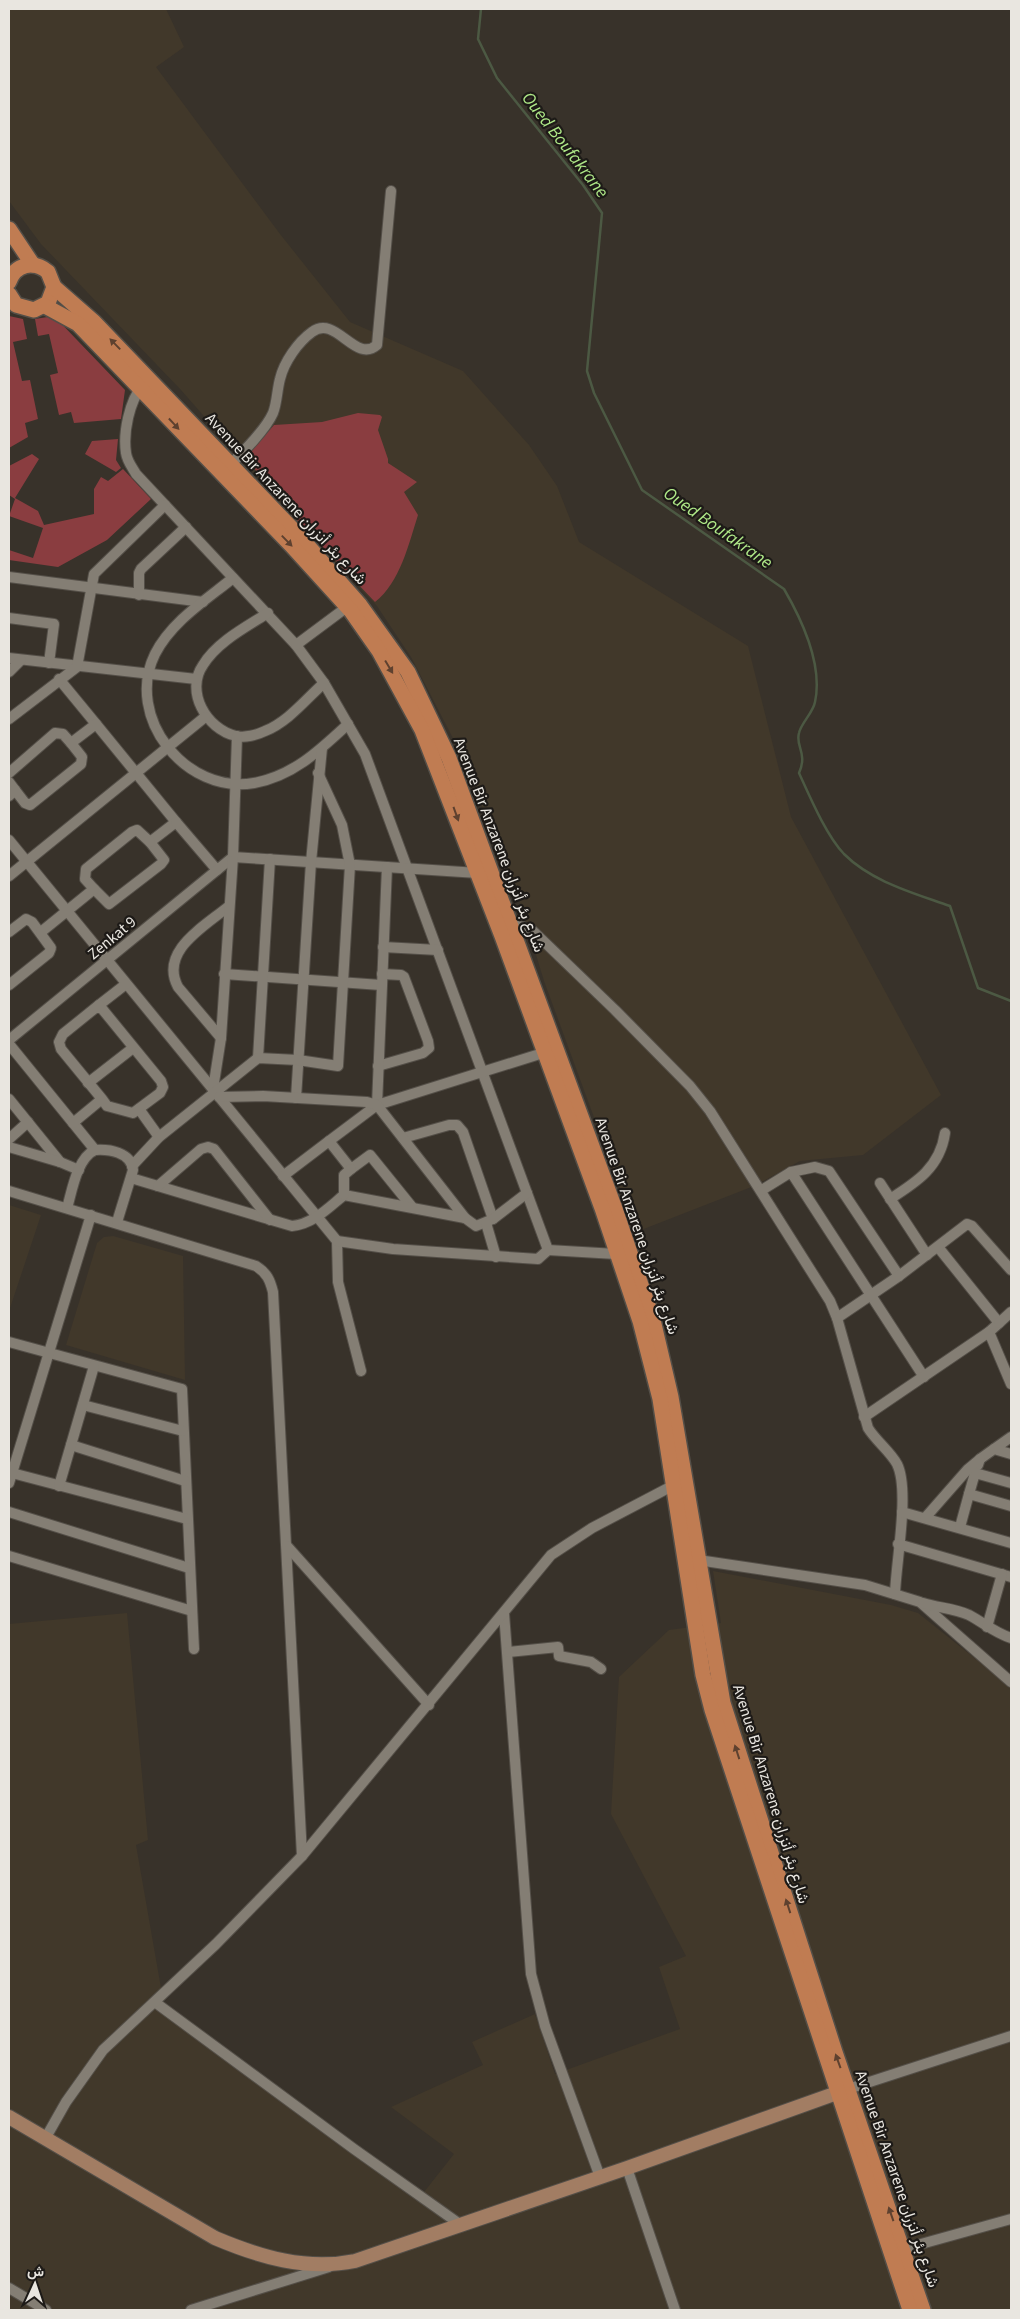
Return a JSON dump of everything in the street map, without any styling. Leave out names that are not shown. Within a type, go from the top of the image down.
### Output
[{"type":"main road","name":"Avenue Bir Anzarene شارع بئر أنزران","points":[[9,229],[33,265],[48,272],[54,287],[94,322],[144,384]]},
{"type":"main road","points":[[9,279],[19,268],[33,265]]},
{"type":"main road","points":[[45,306],[51,299],[54,287]]},
{"type":"main road","name":"Avenue Bir Anzarene شارع بئر أنزران","points":[[11,303],[34,310],[45,306],[78,324],[144,384],[339,579],[380,630],[408,672],[449,758],[625,1236],[656,1328],[671,1396],[723,1703],[910,2310]]},
{"type":"main road","name":"Avenue Bir Anzarene شارع بئر أنزران","points":[[226,468],[347,607],[379,651],[422,730],[478,873],[616,1254],[650,1355],[674,1485],[703,1675],[709,1702],[842,2091],[903,2249],[923,2310]]},
{"type":"street","points":[[226,468],[272,415],[284,367],[311,333],[326,328],[336,332],[360,349],[371,349],[377,346],[391,191]]},
{"type":"street","points":[[144,384],[133,401],[129,418],[126,452],[136,474],[296,645],[324,683],[365,754],[548,1250]]},
{"type":"street","points":[[9,719],[77,667],[92,579],[97,571],[165,505]]},
{"type":"street","points":[[139,594],[139,573],[141,569],[186,528]]},
{"type":"street","points":[[9,577],[203,602]]},
{"type":"street","points":[[233,578],[180,621],[165,638],[148,673],[149,709],[167,748],[182,764],[197,775],[236,785],[271,780],[305,762],[348,724]]},
{"type":"street","points":[[296,645],[347,607]]},
{"type":"street","points":[[268,613],[239,631],[202,665],[196,679],[199,703],[206,717],[226,732],[237,736],[252,736],[268,730],[284,719],[324,683]]},
{"type":"street","points":[[9,618],[54,624],[48,664]]},
{"type":"street","points":[[9,658],[48,664],[196,679]]},
{"type":"street","points":[[9,672],[20,660]]},
{"type":"street","points":[[59,679],[176,822],[218,870]]},
{"type":"street","points":[[9,876],[206,717]]},
{"type":"street","points":[[71,743],[96,724]]},
{"type":"street","points":[[9,773],[55,733],[63,734],[82,757],[81,764],[30,805],[25,803],[11,789]]},
{"type":"street","points":[[216,1093],[233,857],[237,736]]},
{"type":"street","points":[[296,1098],[311,862],[318,773],[322,748]]},
{"type":"street","points":[[117,1222],[131,1178],[132,1166],[159,1137],[258,1058],[298,1060],[338,1066],[350,865],[342,825],[318,773]]},
{"type":"street","points":[[150,842],[176,822]]},
{"type":"street","points":[[137,830],[150,842],[164,860],[109,904],[85,879],[84,873],[86,869],[132,832],[137,830]]},
{"type":"street","points":[[9,840],[337,1241],[338,1282],[361,1371]]},
{"type":"street","points":[[233,857],[478,873]]},
{"type":"street","name":"Zenkat 9","points":[[9,1040],[233,857]]},
{"type":"street","points":[[258,1058],[270,859]]},
{"type":"street","points":[[377,1105],[387,867]]},
{"type":"street","points":[[41,932],[94,889]]},
{"type":"street","points":[[221,1038],[178,987],[174,980],[173,965],[174,959],[181,947],[229,906]]},
{"type":"street","points":[[9,932],[26,919],[32,922],[41,932],[51,948],[49,953],[9,985]]},
{"type":"street","points":[[511,925],[532,931],[615,1010],[690,1086],[710,1111],[762,1190],[818,1281],[837,1318],[864,1417],[877,1442],[896,1462],[900,1471],[902,1512],[895,1594]]},
{"type":"street","points":[[383,947],[438,950]]},
{"type":"street","points":[[224,974],[381,985]]},
{"type":"street","points":[[378,1066],[423,1053],[428,1048],[428,1040],[404,977],[401,975],[382,974]]},
{"type":"street","points":[[126,984],[63,1034],[59,1042],[61,1049],[102,1103],[139,1113],[159,1137]]},
{"type":"street","points":[[99,1006],[163,1087],[139,1113]]},
{"type":"street","points":[[9,1044],[95,1150]]},
{"type":"street","points":[[88,1083],[133,1048]]},
{"type":"street","points":[[283,1176],[377,1105],[543,1053]]},
{"type":"street","points":[[216,1093],[367,1102],[377,1105],[465,1218],[476,1226],[489,1221],[527,1193]]},
{"type":"street","points":[[9,1099],[60,1162]]},
{"type":"street","points":[[73,1123],[102,1103]]},
{"type":"street","points":[[9,1140],[28,1122]]},
{"type":"street","points":[[403,1138],[449,1125],[457,1125],[462,1132],[489,1221],[496,1257]]},
{"type":"street","points":[[890,1199],[914,1184],[932,1166],[945,1133]]},
{"type":"street","points":[[329,1141],[351,1169]]},
{"type":"street","points":[[158,1186],[201,1149],[208,1147],[214,1149],[270,1220]]},
{"type":"street","points":[[9,1148],[60,1162],[79,1170]]},
{"type":"street","points":[[67,1208],[79,1170],[87,1156],[95,1150],[116,1152],[126,1158],[132,1166]]},
{"type":"street","points":[[344,1195],[344,1175],[370,1155],[412,1207]]},
{"type":"street","points":[[762,1190],[791,1172],[815,1167],[829,1170],[899,1276]]},
{"type":"street","points":[[791,1172],[924,1377]]},
{"type":"street","points":[[131,1178],[292,1226],[303,1225],[344,1195],[465,1218]]},
{"type":"street","points":[[880,1183],[927,1255]]},
{"type":"street","points":[[9,1191],[117,1222],[256,1266],[266,1272],[273,1292],[302,1856]]},
{"type":"street","points":[[91,1215],[11,1470],[59,1486],[187,1519]]},
{"type":"street","points":[[837,1318],[899,1276],[967,1224],[972,1226],[1011,1270]]},
{"type":"street","points":[[337,1241],[393,1249],[538,1259],[548,1250],[616,1254]]},
{"type":"street","points":[[938,1246],[999,1323]]},
{"type":"street","points":[[864,1417],[988,1332],[1011,1312]]},
{"type":"street","points":[[988,1332],[1011,1384]]},
{"type":"street","points":[[9,1342],[182,1389],[194,1650]]},
{"type":"street","points":[[59,1486],[94,1366]]},
{"type":"street","points":[[83,1405],[183,1431]]},
{"type":"street","points":[[925,1518],[968,1469],[1011,1437]]},
{"type":"street","points":[[71,1445],[185,1481]]},
{"type":"street","points":[[994,1449],[1011,1454]]},
{"type":"street","points":[[960,1527],[980,1459]]},
{"type":"street","points":[[975,1473],[1011,1483]]},
{"type":"street","points":[[45,2139],[72,2093],[103,2050],[121,2031],[156,2003],[302,1856],[429,1705],[551,1555],[592,1528],[674,1485]]},
{"type":"street","points":[[969,1494],[1011,1506]]},
{"type":"street","points":[[9,1512],[189,1568]]},
{"type":"street","points":[[902,1512],[1011,1543]]},
{"type":"street","points":[[898,1544],[1007,1576],[987,1627]]},
{"type":"street","points":[[287,1546],[429,1705]]},
{"type":"street","points":[[9,1556],[192,1611]]},
{"type":"street","points":[[698,1560],[846,1582],[895,1594],[920,1602],[955,1609],[999,1634],[1011,1638]]},
{"type":"street","points":[[920,1602],[1011,1682]]},
{"type":"street","points":[[504,1613],[531,1974],[536,1999],[545,2026],[600,2177]]},
{"type":"street","points":[[508,1652],[558,1647],[559,1656],[591,1662],[601,1670]]},
{"type":"street","points":[[156,2003],[354,2150],[461,2225]]},
{"type":"street","points":[[191,2310],[332,2266],[355,2262],[842,2091],[1011,2036]]},
{"type":"street","points":[[9,2117],[215,2238],[249,2253],[277,2260],[332,2266]]},
{"type":"street","points":[[627,2168],[675,2310]]},
{"type":"street","points":[[903,2249],[1011,2219]]},
{"type":"street","points":[[9,2288],[46,2310]]},
{"type":"shaded area","points":[[9,9],[166,9],[184,47],[156,67],[280,234],[350,322],[463,371],[529,445],[557,486],[579,542],[748,646],[791,817],[941,1095],[863,1155],[800,1161],[754,1186],[636,1232],[544,981],[516,889],[457,746],[411,657],[377,606],[296,521],[181,390],[41,244],[9,201]]},
{"type":"shaded area","points":[[9,316],[23,319],[27,339],[13,342],[22,381],[30,380],[38,419],[25,423],[28,437],[9,448]]},
{"type":"shaded area","points":[[54,316],[125,390],[121,419],[74,423],[71,412],[59,415],[50,375],[58,373],[49,334],[38,336],[35,319]]},
{"type":"shaded area","points":[[358,413],[380,415],[382,417],[378,430],[388,463],[417,482],[404,492],[418,515],[407,550],[391,584],[375,602],[297,520],[248,461],[248,455],[274,425],[322,422]]},
{"type":"shaded area","points":[[118,439],[116,460],[121,468],[116,472],[85,454],[92,441]]},
{"type":"shaded area","points":[[32,454],[39,459],[15,498],[38,511],[44,525],[94,514],[94,489],[101,477],[108,481],[123,469],[151,499],[107,540],[58,567],[9,560],[9,550],[33,558],[43,528],[9,516],[15,499],[9,495],[9,466]]},
{"type":"shaded area","points":[[9,1205],[41,1215],[9,1311]]},
{"type":"shaded area","points":[[113,1236],[183,1256],[185,1380],[66,1345],[97,1243],[104,1237]]},
{"type":"shaded area","points":[[713,1571],[891,1605],[918,1613],[1011,1687],[1011,2310],[9,2310],[9,1624],[127,1613],[148,1840],[136,1845],[161,1988],[159,2010],[417,2201],[454,2154],[391,2107],[483,2065],[472,2042],[535,2014],[555,2074],[680,2029],[659,1967],[686,1956],[611,1814],[619,1677],[669,1630],[721,1623]]},
{"type":"waterway","name":"Oued Boufakrane","points":[[481,9],[478,39],[497,78],[583,185],[602,213],[587,371],[594,393],[642,490],[784,589],[804,629],[816,673],[817,688],[815,702],[802,725],[798,738],[802,755],[799,773],[831,837],[844,854],[867,872],[894,886],[950,906],[978,988],[1011,1001]]}]
